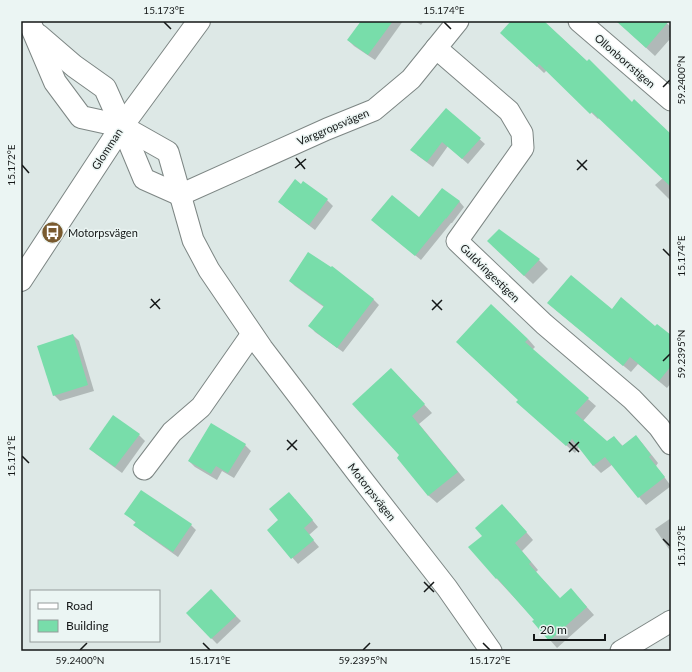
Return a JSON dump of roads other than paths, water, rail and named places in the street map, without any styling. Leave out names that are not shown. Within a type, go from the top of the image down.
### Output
[{"type":"street","name":"Glomman","points":[[21,280],[122,126],[199,21]]},
{"type":"street","name":"Varggropsvägen","points":[[180,195],[327,129],[374,110],[411,79],[458,21]]},
{"type":"street","name":"Ollonborrstigen","points":[[579,21],[671,100]]},
{"type":"street","points":[[32,26],[56,82],[81,117],[122,126]]},
{"type":"street","points":[[32,26],[74,66],[105,88],[144,179],[180,195]]},
{"type":"street","name":"Guldvingestigen","points":[[436,48],[509,111],[522,133],[523,148],[457,241],[544,324],[632,399],[659,427],[671,444]]},
{"type":"street","name":"Motorpsvägen","points":[[122,126],[168,152],[193,240],[209,270],[262,348],[447,588],[491,651]]},
{"type":"street","points":[[144,469],[172,432],[201,406],[252,334]]},
{"type":"street","points":[[621,651],[671,621]]},
{"type":"place","name":"Motorpsvägen","points":[[52,233]]}]
